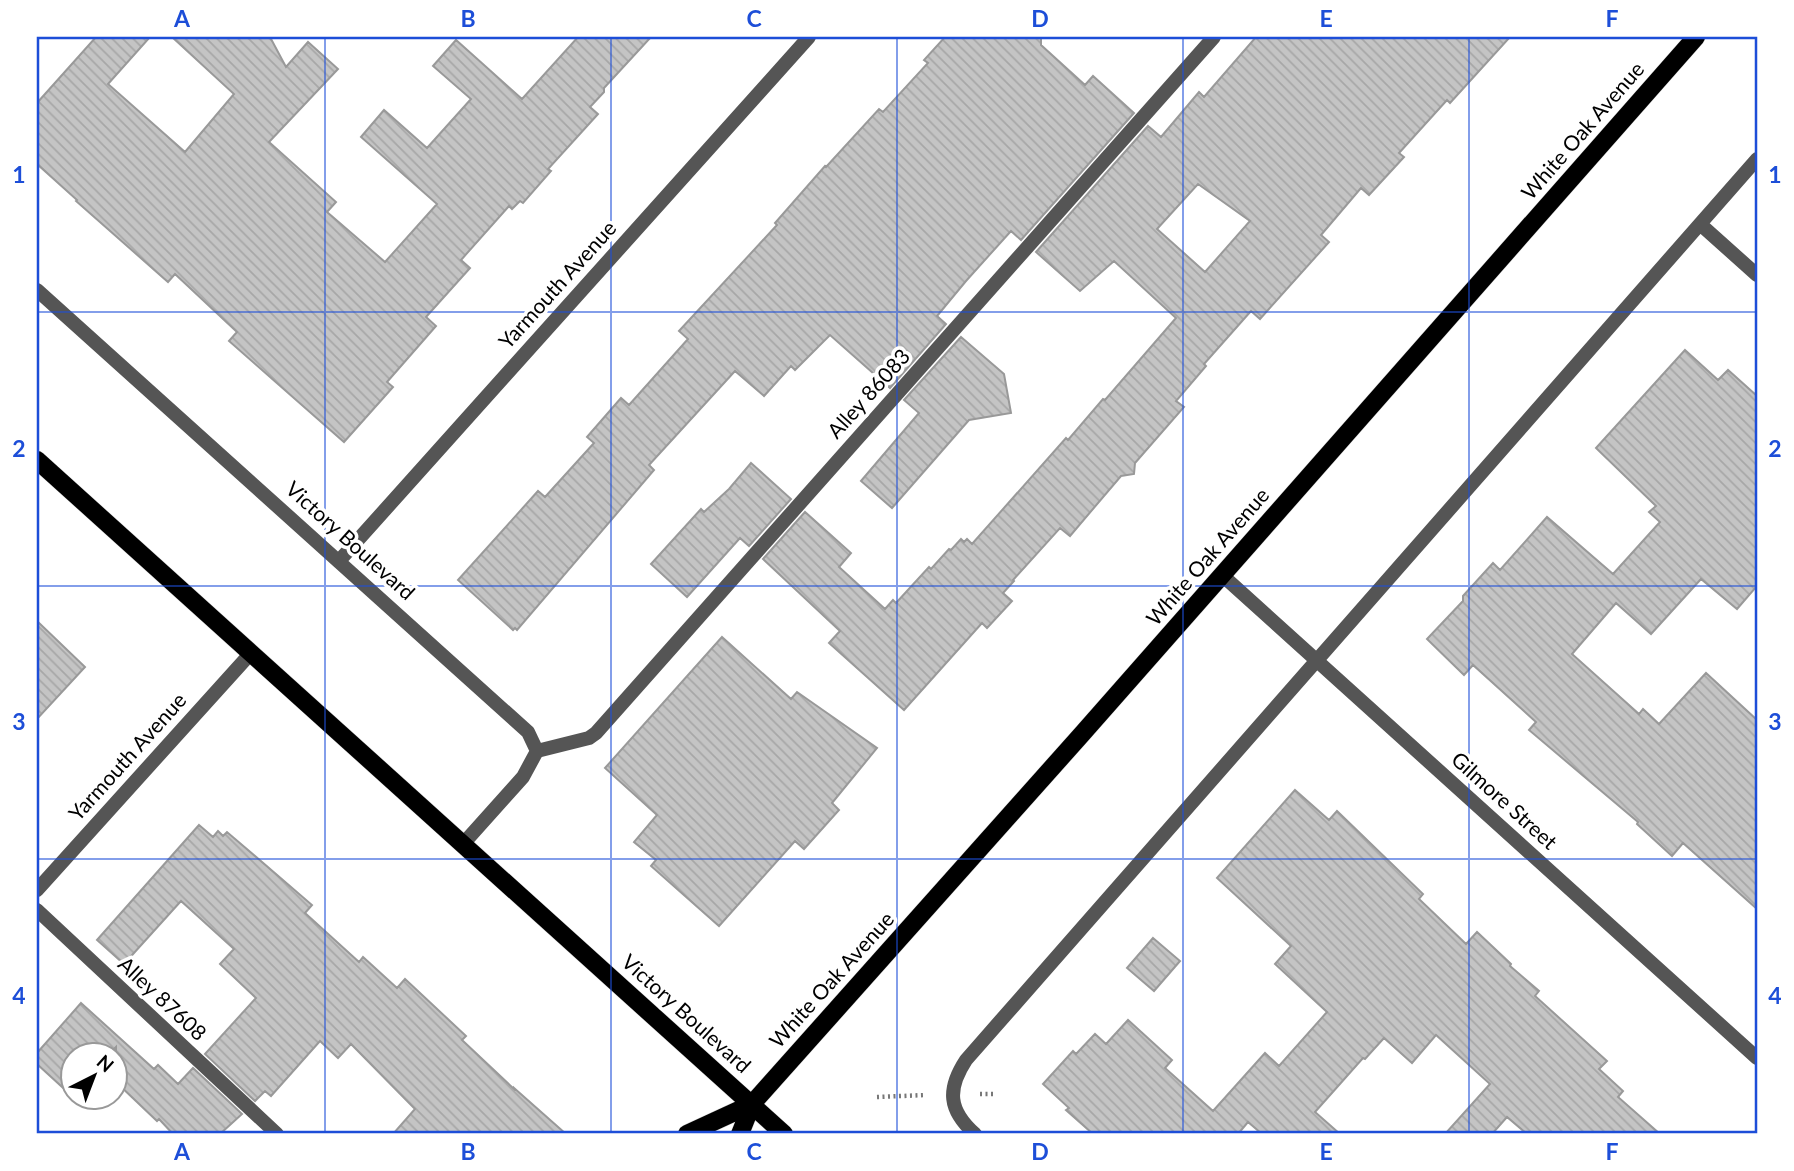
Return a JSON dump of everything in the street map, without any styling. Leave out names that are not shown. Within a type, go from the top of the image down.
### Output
[{"type":"main road","name":"White Oak Avenue","points":[[740,1134],[752,1104],[1696,37]]},
{"type":"main road","name":"Victory Boulevard","points":[[37,460],[784,1134]]},
{"type":"main road","name":"White Oak Avenue","points":[[687,1134],[752,1104]]},
{"type":"street","name":"Yarmouth Avenue","points":[[339,561],[809,37]]},
{"type":"street","name":"Alley 86083","points":[[537,751],[589,738],[596,733],[1214,37]]},
{"type":"street","points":[[975,1134],[957,1112],[952,1094],[956,1076],[966,1060],[1757,159]]},
{"type":"street","points":[[1700,224],[1757,275]]},
{"type":"street","name":"Victory Boulevard","points":[[37,290],[528,732],[537,751]]},
{"type":"street","name":"Gilmore Street","points":[[1222,575],[1757,1058]]},
{"type":"street","name":"Yarmouth Avenue","points":[[37,890],[251,653]]},
{"type":"street","points":[[463,844],[523,777],[537,751]]},
{"type":"street","name":"Alley 87608","points":[[37,910],[277,1134]]},
{"type":"building","points":[[96,37],[150,37],[108,84],[185,152],[234,94],[172,37],[270,37],[286,67],[308,42],[338,69],[269,142],[336,202],[327,212],[385,262],[437,204],[361,137],[384,110],[427,148],[471,99],[433,66],[456,40],[522,99],[578,37],[651,37],[604,88],[604,92],[590,107],[598,114],[548,169],[551,171],[523,203],[520,201],[512,209],[509,206],[461,260],[470,268],[426,317],[436,326],[387,382],[393,387],[344,442],[229,341],[237,332],[175,274],[168,282],[37,164],[37,103]]},
{"type":"building","points":[[945,37],[1041,37],[1041,45],[1085,85],[1093,76],[1134,113],[1021,240],[1011,231],[966,281],[937,316],[946,324],[890,388],[830,335],[795,370],[791,366],[764,396],[735,371],[649,465],[654,470],[517,630],[513,630],[458,580],[538,491],[545,497],[594,443],[587,437],[621,398],[629,405],[688,339],[679,331],[777,225],[775,223],[825,166],[879,109],[883,112],[928,63],[924,60]]},
{"type":"building","points":[[1256,37],[1510,37],[1450,103],[1447,100],[1399,153],[1404,157],[1369,195],[1361,188],[1321,235],[1329,242],[1260,319],[1251,311],[1204,364],[1206,366],[1176,401],[1184,407],[1135,463],[1134,474],[1121,476],[1070,536],[1060,528],[1003,593],[1012,601],[987,628],[982,623],[904,710],[829,643],[840,631],[763,559],[805,512],[851,553],[839,567],[885,609],[893,600],[896,603],[929,567],[931,569],[961,539],[964,542],[967,539],[972,544],[1066,438],[1068,440],[1103,399],[1105,400],[1176,318],[1114,261],[1080,291],[1036,252],[1148,126],[1161,137],[1199,92],[1204,97]],"holes":[[[1198,184],[1250,221],[1205,272],[1157,229]]]},
{"type":"building","points":[[961,337],[1004,374],[1011,413],[969,420],[892,508],[861,481],[919,413],[904,400]]},
{"type":"building","points":[[1685,350],[1718,380],[1728,370],[1757,396],[1757,586],[1737,609],[1701,579],[1651,634],[1616,603],[1572,654],[1639,714],[1643,709],[1659,724],[1706,673],[1757,720],[1757,909],[1683,843],[1672,856],[1637,824],[1638,822],[1529,730],[1536,722],[1473,665],[1464,675],[1427,639],[1463,601],[1463,596],[1493,563],[1500,570],[1547,517],[1613,574],[1660,522],[1649,512],[1656,506],[1596,448]]},
{"type":"building","points":[[751,463],[791,499],[749,546],[740,538],[687,597],[651,564],[701,509],[704,512],[729,489]]},
{"type":"building","points":[[37,621],[85,667],[37,719]]},
{"type":"building","points":[[722,637],[791,699],[797,692],[877,748],[832,803],[839,810],[804,849],[795,841],[719,926],[651,866],[656,860],[634,842],[657,815],[605,768]]},
{"type":"building","points":[[1295,790],[1329,820],[1337,811],[1423,894],[1419,899],[1466,944],[1477,932],[1511,964],[1510,966],[1539,991],[1535,996],[1607,1061],[1599,1069],[1623,1091],[1618,1097],[1660,1134],[1527,1134],[1507,1117],[1492,1134],[1445,1134],[1490,1084],[1436,1035],[1412,1063],[1384,1038],[1365,1059],[1363,1058],[1315,1112],[1340,1134],[1262,1134],[1248,1122],[1238,1134],[1093,1134],[1066,1110],[1069,1108],[1043,1084],[1073,1051],[1076,1054],[1095,1034],[1106,1044],[1128,1020],[1172,1060],[1165,1068],[1213,1111],[1265,1053],[1279,1066],[1327,1012],[1275,964],[1291,946],[1217,878]]},
{"type":"building","points":[[199,825],[213,837],[218,831],[223,836],[227,832],[312,905],[305,913],[359,962],[363,957],[397,988],[405,979],[466,1036],[462,1040],[566,1134],[393,1134],[415,1109],[351,1044],[338,1058],[320,1041],[271,1096],[265,1091],[255,1101],[205,1054],[256,998],[220,964],[234,949],[181,901],[124,964],[97,940]]},
{"type":"building","points":[[1153,938],[1180,961],[1154,991],[1127,968]]},
{"type":"building","points":[[81,1003],[124,1042],[60,1042],[60,1085],[37,1064],[37,1053]]},
{"type":"building","points":[[130,1047],[154,1069],[158,1065],[178,1084],[193,1068],[242,1114],[220,1134],[173,1134],[159,1119],[157,1121],[130,1095]]}]
